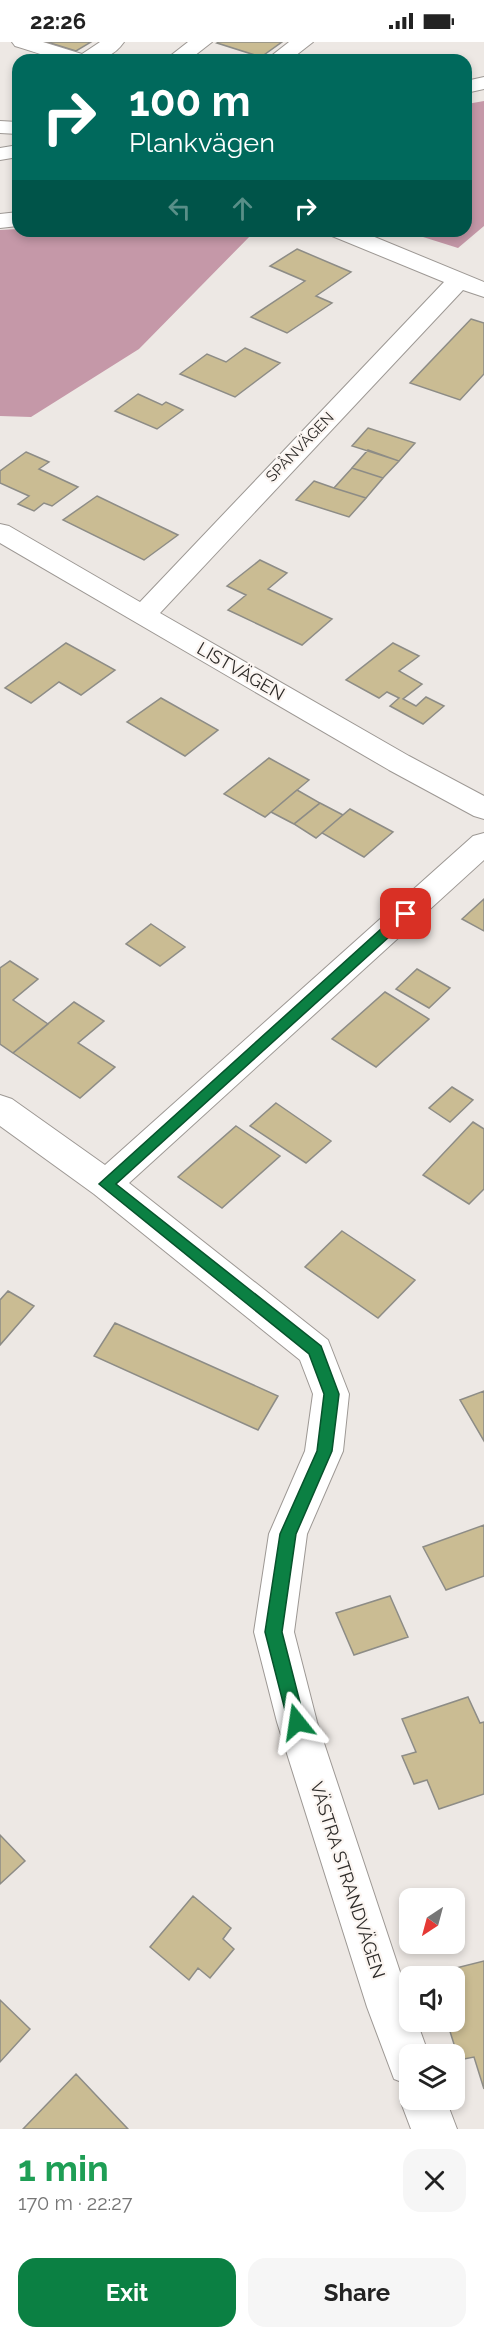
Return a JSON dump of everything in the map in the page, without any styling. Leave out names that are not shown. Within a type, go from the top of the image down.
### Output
[{"type":"street","points":[[22,42],[61,54]]},
{"type":"street","points":[[96,54],[114,42]]},
{"type":"street","points":[[184,54],[202,42]]},
{"type":"street","points":[[285,54],[303,42]]},
{"type":"street","points":[[0,136],[0,145]]},
{"type":"street","points":[[354,237],[484,290]]},
{"type":"street","name":"SPÅNVÄGEN","points":[[144,614],[458,281]]},
{"type":"street","name":"LISTVÄGEN","points":[[0,532],[399,763],[484,809]]},
{"type":"street","points":[[106,1184],[484,843]]},
{"type":"street","name":"VÄSTRA STRANDVÄGEN","points":[[0,1108],[106,1184],[315,1351],[331,1394],[324,1451],[288,1534],[274,1632],[297,1722],[388,2007],[403,2044]]},
{"type":"street","points":[[427,2110],[434,2129]]},
{"type":"shaded area","points":[[484,101],[484,226],[472,236],[472,103]]},
{"type":"shaded area","points":[[12,229],[12,237],[249,237],[139,349],[31,417],[0,416],[0,230]]},
{"type":"shaded area","points":[[423,237],[471,237],[458,248]]},
{"type":"building","points":[[47,42],[91,42],[76,51]]},
{"type":"building","points":[[282,42],[265,54],[252,54],[217,43]]},
{"type":"building","points":[[297,249],[351,272],[316,296],[332,303],[287,333],[251,317],[305,281],[270,266]]},
{"type":"building","points":[[471,319],[484,323],[484,374],[460,400],[410,383]]},
{"type":"building","points":[[245,348],[280,363],[235,397],[180,374],[207,354],[226,362]]},
{"type":"building","points":[[138,394],[162,405],[166,402],[183,410],[157,429],[115,411]]},
{"type":"building","points":[[368,428],[415,443],[399,461],[352,446]]},
{"type":"building","points":[[368,450],[399,461],[383,478],[352,468]]},
{"type":"building","points":[[26,452],[49,462],[39,469],[78,487],[52,506],[44,503],[34,511],[18,504],[29,496],[0,483],[0,471]]},
{"type":"building","points":[[352,468],[383,478],[366,498],[334,488]]},
{"type":"building","points":[[314,481],[366,498],[349,517],[296,500]]},
{"type":"building","points":[[97,496],[178,535],[144,560],[63,520]]},
{"type":"building","points":[[260,560],[287,573],[268,589],[332,619],[302,645],[228,610],[246,595],[227,586]]},
{"type":"building","points":[[66,643],[115,670],[81,695],[59,682],[31,703],[5,688]]},
{"type":"building","points":[[393,643],[419,656],[399,671],[422,684],[403,699],[416,706],[426,697],[444,706],[423,724],[390,706],[399,698],[387,692],[379,698],[346,680]]},
{"type":"building","points":[[161,698],[218,730],[185,756],[127,722]]},
{"type":"building","points":[[269,758],[309,780],[265,817],[224,794]]},
{"type":"building","points":[[297,790],[320,803],[294,824],[271,812]]},
{"type":"building","points":[[320,803],[343,815],[316,838],[294,824]]},
{"type":"building","points":[[350,809],[393,832],[364,857],[322,833]]},
{"type":"building","points":[[484,899],[484,931],[462,919]]},
{"type":"building","points":[[151,924],[185,947],[160,966],[126,944]]},
{"type":"building","points":[[10,961],[38,979],[13,1000],[48,1024],[13,1053],[0,1044],[0,968]]},
{"type":"building","points":[[417,969],[450,988],[429,1008],[396,989]]},
{"type":"building","points":[[385,992],[429,1019],[376,1067],[332,1039]]},
{"type":"building","points":[[74,1002],[104,1021],[78,1043],[115,1067],[80,1098],[13,1053]]},
{"type":"building","points":[[452,1087],[473,1100],[450,1122],[429,1108]]},
{"type":"building","points":[[276,1103],[331,1141],[306,1163],[250,1126]]},
{"type":"building","points":[[473,1122],[484,1129],[484,1189],[469,1204],[423,1175]]},
{"type":"building","points":[[236,1126],[280,1156],[222,1208],[178,1177]]},
{"type":"building","points":[[342,1231],[415,1280],[378,1318],[305,1267]]},
{"type":"building","points":[[8,1291],[34,1306],[0,1345],[0,1300]]},
{"type":"building","points":[[115,1323],[278,1396],[258,1430],[94,1356]]},
{"type":"building","points":[[484,1391],[484,1441],[460,1400]]},
{"type":"building","points":[[484,1525],[484,1576],[446,1590],[423,1547]]},
{"type":"building","points":[[390,1596],[408,1637],[354,1655],[336,1613]]},
{"type":"building","points":[[468,1697],[480,1723],[484,1722],[484,1794],[439,1809],[427,1780],[414,1784],[402,1756],[416,1752],[402,1719]]},
{"type":"building","points":[[0,1835],[25,1861],[0,1884]]},
{"type":"building","points":[[193,1896],[231,1928],[223,1939],[234,1949],[210,1978],[198,1968],[189,1980],[150,1947]]},
{"type":"building","points":[[484,1961],[484,2089],[474,2057],[465,2059],[465,2044],[454,2044],[450,2032],[465,2032],[464,1966]]},
{"type":"building","points":[[0,2000],[30,2029],[0,2062]]},
{"type":"building","points":[[76,2074],[128,2129],[23,2129]]},
{"type":"route","points":[[297,1722],[274,1632],[288,1534],[324,1451],[331,1394],[315,1351],[106,1184],[406,914]]}]
